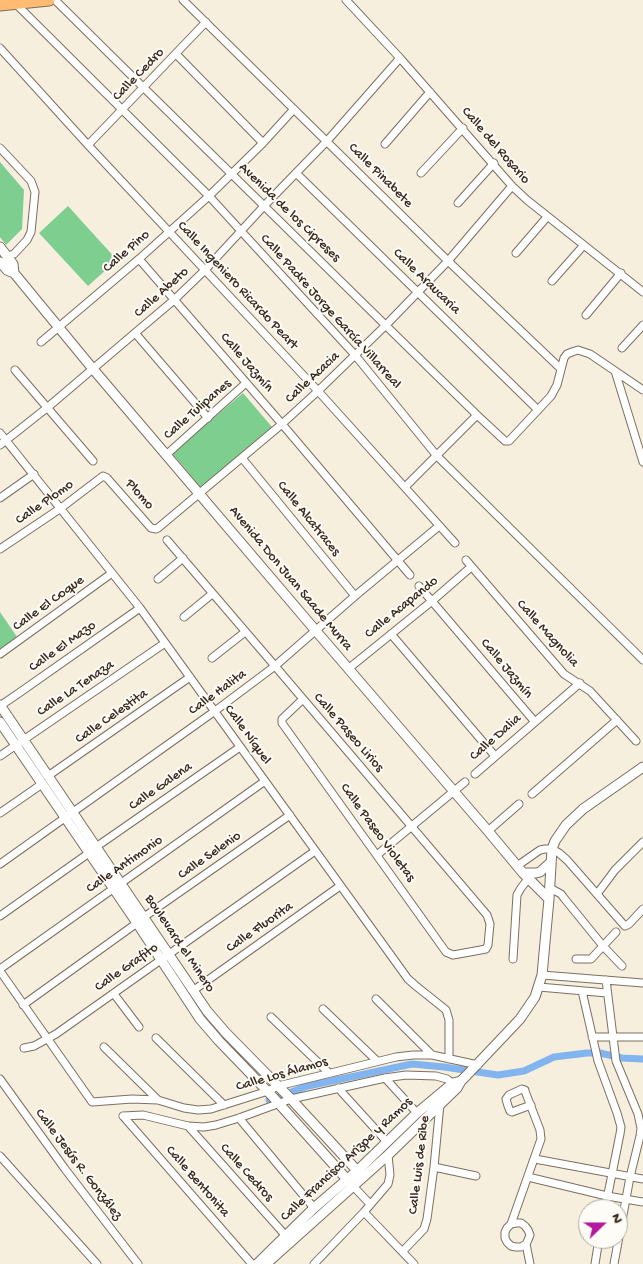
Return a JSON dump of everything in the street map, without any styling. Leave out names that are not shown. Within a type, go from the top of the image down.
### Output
[{"type":"main road","points":[[0,5],[49,0]]},
{"type":"street","name":"Avenida de los Cipreses","points":[[55,0],[506,442],[538,410]]},
{"type":"street","name":"Calle Pinabete","points":[[183,0],[448,261],[561,369]]},
{"type":"street","name":"Calle del Rosario","points":[[346,0],[463,128],[512,186],[547,217],[643,292]]},
{"type":"street","name":"Calle Padre Jorge García Villarreal","points":[[16,4],[209,196],[355,355],[437,456],[643,660]]},
{"type":"street","name":"Calle Cedro","points":[[88,145],[206,22]]},
{"type":"street","name":"Calle Ingeniero Ricardo Peart","points":[[0,48],[88,145],[318,390],[455,542]]},
{"type":"street","points":[[176,54],[263,143]]},
{"type":"street","name":"Calle Abeto","points":[[0,445],[136,334],[174,300],[205,270],[327,141],[400,58]]},
{"type":"street","points":[[385,144],[430,92]]},
{"type":"street","name":"Calle Pino","points":[[41,342],[209,196],[263,143],[294,109]]},
{"type":"street","points":[[422,173],[463,128]]},
{"type":"street","points":[[0,148],[31,181],[35,192],[32,232],[27,240],[5,258],[8,270]]},
{"type":"street","points":[[458,203],[494,163]]},
{"type":"street","name":"Calle Araucaria","points":[[296,173],[538,410]]},
{"type":"street","name":"Calle Acacia","points":[[156,529],[282,424],[355,355],[448,261],[512,186]]},
{"type":"street","points":[[516,253],[547,217]]},
{"type":"street","points":[[552,281],[584,245]]},
{"type":"street","name":"Avenida Don Juan Saade Murra","points":[[0,247],[8,270],[348,669],[523,872],[549,899]]},
{"type":"street","name":"Calle Jazmín","points":[[138,259],[410,575]]},
{"type":"street","points":[[586,315],[621,273]]},
{"type":"street","points":[[622,348],[643,325]]},
{"type":"street","points":[[136,334],[208,418]]},
{"type":"street","points":[[538,410],[555,392],[562,361],[567,354],[578,350],[590,354],[643,390]]},
{"type":"street","points":[[15,370],[93,461]]},
{"type":"street","points":[[615,371],[643,462]]},
{"type":"street","name":"Calle Tulipanes","points":[[166,454],[246,383]]},
{"type":"street","points":[[406,487],[477,415]]},
{"type":"street","name":"Calle Níquel","points":[[0,433],[140,608],[374,934],[408,978],[446,1010],[449,1020],[449,1059]]},
{"type":"street","name":"Calle Alcatraces","points":[[242,458],[355,596]]},
{"type":"street","points":[[0,498],[34,474]]},
{"type":"street","name":"Calle Plomo","points":[[0,549],[61,508],[103,476]]},
{"type":"street","name":"Plomo","points":[[103,476],[107,478],[151,528],[156,529]]},
{"type":"street","name":"Calle Halita","points":[[0,864],[275,666],[439,526]]},
{"type":"street","name":"Calle Paseo Lirios","points":[[167,540],[487,915],[490,924],[488,946],[486,949]]},
{"type":"street","points":[[158,579],[183,558]]},
{"type":"street","name":"Calle Magnolia","points":[[466,560],[564,674],[590,691],[636,741]]},
{"type":"street","name":"Calle Acapando","points":[[348,669],[471,567]]},
{"type":"street","name":"Calle El Coque","points":[[0,654],[112,573]]},
{"type":"street","name":"Calle Jazmín","points":[[419,586],[535,722]]},
{"type":"street","points":[[184,617],[212,594]]},
{"type":"street","name":"Calle El Mazo","points":[[0,705],[140,608]]},
{"type":"street","points":[[212,658],[245,632]]},
{"type":"street","points":[[391,634],[495,756]]},
{"type":"street","name":"Calle La Tenaza","points":[[0,756],[165,643]]},
{"type":"street","name":"Calle Celestita","points":[[0,813],[190,677]]},
{"type":"street","name":"Calle Dalia","points":[[475,774],[580,683]]},
{"type":"street","name":"Calle Paseo Violetas","points":[[303,700],[282,719],[282,724],[446,952],[459,955],[486,949]]},
{"type":"street","name":"Boulevard el Minero","points":[[0,705],[20,743],[166,957],[194,990],[217,1023],[360,1174]]},
{"type":"street","points":[[532,794],[617,720]]},
{"type":"street","name":"Boulevard el Minero","points":[[0,722],[20,743]]},
{"type":"street","name":"Calle Galena","points":[[0,916],[240,747]]},
{"type":"street","points":[[552,849],[560,833],[573,817],[643,767]]},
{"type":"street","name":"Calle Antimonio","points":[[0,970],[265,781]]},
{"type":"street","points":[[378,855],[465,782]]},
{"type":"street","points":[[488,831],[519,804]]},
{"type":"street","name":"Calle Selenio","points":[[23,1004],[290,815]]},
{"type":"street","points":[[597,894],[615,870],[643,842]]},
{"type":"street","points":[[513,959],[517,895],[523,872],[540,850],[552,849],[567,860],[625,926],[643,909]]},
{"type":"street","name":"Calle Francisco Arizpe y Ramos","points":[[360,1174],[387,1142],[417,1113],[476,1067],[520,1019],[535,997],[542,974],[552,849]]},
{"type":"street","name":"Calle Grafito","points":[[24,1048],[34,1046],[48,1039],[315,850]]},
{"type":"street","points":[[523,872],[536,873],[545,869],[552,862]]},
{"type":"street","name":"Calle Fluorita","points":[[194,990],[340,886]]},
{"type":"street","points":[[550,888],[562,896],[622,966]]},
{"type":"street","points":[[549,899],[562,896]]},
{"type":"street","points":[[576,959],[591,959],[616,932]]},
{"type":"street","name":"Boulevard el Minero","points":[[166,957],[193,1009],[205,1025],[350,1182]]},
{"type":"street","points":[[0,970],[48,1039]]},
{"type":"street","points":[[542,974],[643,983]]},
{"type":"street","points":[[528,1177],[626,1199],[640,1136],[640,1121],[616,1061],[606,980]]},
{"type":"street","points":[[539,987],[607,993]]},
{"type":"street","points":[[582,991],[594,1049],[617,1113],[620,1127],[607,1199]]},
{"type":"street","points":[[114,994],[139,1027]]},
{"type":"street","points":[[376,999],[432,1055]]},
{"type":"street","points":[[323,1009],[377,1061]]},
{"type":"street","points":[[271,1017],[329,1073]]},
{"type":"street","points":[[592,1037],[643,1037]]},
{"type":"street","points":[[156,1038],[224,1105]]},
{"type":"street","name":"Calle Los Álamos","points":[[48,1039],[92,1102],[132,1099],[158,1100],[198,1110],[274,1098],[285,1093],[338,1088],[406,1075],[436,1076],[459,1082]]},
{"type":"street","points":[[104,1047],[158,1100]]},
{"type":"street","name":"Calle Los Álamos","points":[[123,1116],[152,1116],[188,1126],[204,1127],[239,1118],[274,1098],[329,1073],[377,1061],[413,1055],[432,1055],[476,1067]]},
{"type":"street","points":[[385,1078],[417,1113]]},
{"type":"street","name":"Calle Jesús R. González","points":[[0,1079],[65,1169],[138,1264]]},
{"type":"street","name":"Calle Francisco Arizpe y Ramos","points":[[256,1264],[314,1208],[388,1155],[440,1104],[459,1082]]},
{"type":"street","points":[[338,1088],[387,1142]]},
{"type":"street","points":[[511,1224],[521,1223],[528,1230],[530,1235],[528,1240],[521,1247],[511,1246],[505,1238],[505,1232],[511,1224],[535,1159],[541,1134],[531,1105],[524,1089],[507,1097],[506,1101],[512,1112],[531,1105]]},
{"type":"street","name":"Calle Luis de Ribe","points":[[403,1251],[424,1229],[426,1224],[440,1104]]},
{"type":"street","name":"Calle Bentonita","points":[[123,1116],[252,1264]]},
{"type":"street","points":[[239,1118],[314,1208]]},
{"type":"street","name":"Calle Cedros","points":[[188,1126],[286,1236]]},
{"type":"street","points":[[314,1264],[388,1184],[390,1175],[388,1155]]},
{"type":"street","points":[[0,1156],[97,1264]]},
{"type":"street","points":[[535,1159],[643,1179]]},
{"type":"street","points":[[434,1167],[476,1176]]},
{"type":"street","points":[[350,1182],[370,1204]]},
{"type":"street","name":"Calle Francisco Arizpe y Ramos","points":[[266,1264],[350,1182]]},
{"type":"street","points":[[628,1199],[643,1202]]},
{"type":"street","points":[[364,1212],[414,1264]]},
{"type":"street","points":[[526,1244],[530,1264]]},
{"type":"street","points":[[595,1264],[597,1249]]},
{"type":"street","points":[[614,1264],[617,1249]]},
{"type":"green space","points":[[0,162],[24,190],[22,229],[6,245],[0,237]]},
{"type":"green space","points":[[68,206],[117,260],[88,286],[39,233]]},
{"type":"green space","points":[[243,393],[272,427],[201,488],[172,453]]},
{"type":"green space","points":[[0,612],[17,637],[0,649]]},
{"type":"waterway","points":[[269,1100],[308,1086],[412,1064],[498,1075],[524,1071],[554,1057],[587,1053],[643,1059]]}]
